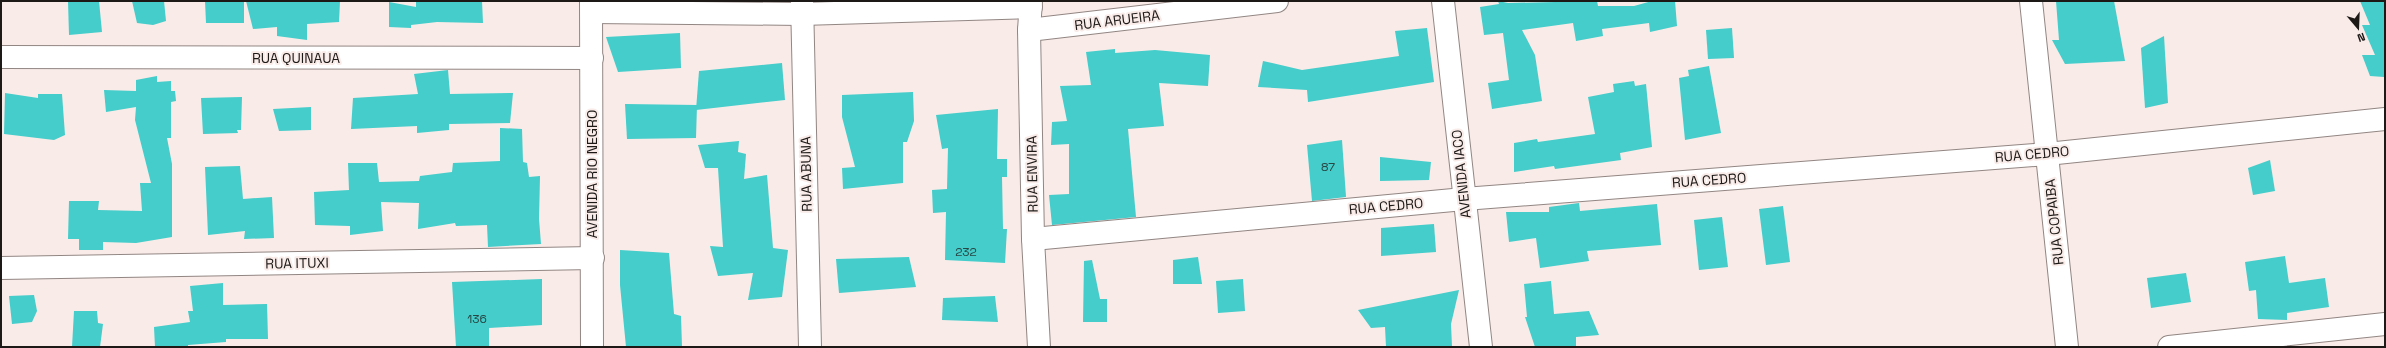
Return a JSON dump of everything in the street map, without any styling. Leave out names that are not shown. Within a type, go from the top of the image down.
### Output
[{"type":"street","name":"RUA ARUEIRA","points":[[1029,30],[1277,1]]},
{"type":"street","name":"AVENIDA IACO","points":[[1443,1],[1481,347]]},
{"type":"street","name":"RUA COPAIBA","points":[[2031,1],[2067,347]]},
{"type":"street","name":"RUA ENVIRA","points":[[1031,4],[1029,30],[1033,240],[1039,347]]},
{"type":"street","points":[[591,7],[802,7],[1031,4]]},
{"type":"street","name":"AVENIDA RIO NEGRO","points":[[591,7],[592,347]]},
{"type":"street","name":"RUA ABUNA","points":[[802,7],[810,347]]},
{"type":"street","name":"RUA QUINAUA","points":[[1,58],[592,58]]},
{"type":"street","name":"RUA CEDRO","points":[[1033,240],[1464,199],[2047,154],[2385,119]]},
{"type":"street","name":"RUA ITUXI","points":[[1,268],[592,258]]},
{"type":"street","points":[[2169,347],[2385,324]]},
{"type":"building","points":[[68,1],[99,1],[102,32],[69,35]]},
{"type":"building","points":[[132,1],[164,1],[166,21],[153,25],[137,23]]},
{"type":"building","points":[[205,1],[244,1],[244,23],[206,23]]},
{"type":"building","points":[[246,1],[340,1],[339,22],[307,24],[307,40],[277,36],[277,27],[253,29]]},
{"type":"building","points":[[416,1],[482,1],[483,23],[437,22],[411,25],[411,28],[389,27],[389,2],[416,7]]},
{"type":"building","points":[[1498,1],[1508,3],[1597,1],[1598,6],[1634,6],[1652,1],[1675,1],[1677,26],[1650,32],[1649,23],[1602,29],[1603,36],[1576,41],[1573,23],[1522,30],[1535,55],[1542,101],[1492,109],[1488,83],[1509,80],[1503,33],[1484,35],[1480,7],[1499,4]]},
{"type":"building","points":[[2056,1],[2114,1],[2125,61],[2065,64],[2052,40],[2059,40]]},
{"type":"building","points":[[2360,1],[2385,1],[2385,79],[2384,77],[2370,76],[2362,55],[2375,55],[2362,25],[2370,25]]},
{"type":"building","points":[[1427,28],[1434,82],[1308,102],[1307,90],[1258,87],[1263,61],[1302,70],[1399,56],[1395,31]]},
{"type":"building","points":[[1732,28],[1734,58],[1708,59],[1706,30]]},
{"type":"building","points":[[680,33],[681,68],[618,72],[606,37]]},
{"type":"building","points":[[2164,36],[2168,103],[2145,108],[2141,48]]},
{"type":"building","points":[[1115,49],[1115,53],[1155,50],[1210,55],[1208,86],[1159,83],[1164,126],[1128,129],[1136,217],[1052,225],[1049,195],[1069,194],[1069,144],[1051,145],[1052,122],[1067,121],[1060,86],[1091,85],[1086,52]]},
{"type":"building","points":[[782,63],[785,100],[696,110],[699,71]]},
{"type":"building","points":[[1709,66],[1721,133],[1685,140],[1679,78],[1689,76],[1688,70]]},
{"type":"building","points":[[448,70],[450,94],[513,93],[510,123],[449,124],[449,130],[417,133],[417,126],[351,129],[353,98],[418,94],[414,74]]},
{"type":"building","points":[[157,76],[157,82],[171,81],[171,91],[175,91],[176,101],[171,102],[171,138],[167,138],[172,164],[172,237],[136,243],[103,242],[103,250],[79,250],[79,239],[68,239],[69,201],[99,201],[98,210],[142,211],[140,183],[151,183],[135,120],[136,107],[106,112],[104,90],[136,91],[136,80]]},
{"type":"building","points":[[1634,81],[1635,86],[1646,84],[1652,147],[1620,153],[1621,160],[1555,169],[1554,166],[1514,172],[1514,143],[1537,139],[1538,142],[1595,134],[1588,97],[1614,92],[1613,84]]},
{"type":"building","points":[[913,92],[914,121],[907,142],[903,142],[903,183],[843,189],[842,168],[855,167],[842,117],[842,95]]},
{"type":"building","points":[[5,93],[38,98],[38,94],[62,94],[65,135],[54,140],[4,134]]},
{"type":"building","points":[[242,97],[241,130],[237,130],[238,133],[203,134],[201,98]]},
{"type":"building","points":[[625,104],[697,105],[696,138],[627,139]]},
{"type":"building","points":[[311,107],[311,130],[279,131],[273,109]]},
{"type":"building","points":[[998,109],[997,159],[1007,159],[1007,177],[1002,177],[1003,229],[1007,229],[1005,263],[945,260],[946,212],[933,213],[932,190],[947,189],[948,148],[942,149],[936,115]]},
{"type":"building","points":[[500,128],[522,129],[523,162],[527,163],[529,177],[540,176],[539,219],[541,244],[488,247],[487,225],[456,226],[455,223],[418,229],[419,203],[381,202],[383,231],[350,235],[350,226],[315,225],[314,192],[349,190],[348,163],[377,163],[379,182],[419,181],[420,176],[452,172],[453,163],[500,161]]},
{"type":"building","points":[[1342,140],[1346,197],[1312,201],[1307,145]]},
{"type":"building","points":[[739,141],[738,152],[746,154],[744,179],[767,175],[773,248],[788,250],[782,297],[748,300],[753,273],[718,276],[710,246],[723,247],[718,168],[705,168],[698,145]]},
{"type":"building","points":[[1380,157],[1431,162],[1429,180],[1380,181]]},
{"type":"building","points":[[2270,160],[2275,191],[2253,195],[2248,168]]},
{"type":"building","points":[[240,166],[243,199],[272,197],[274,238],[244,239],[245,231],[208,235],[205,167]]},
{"type":"building","points":[[1579,203],[1580,211],[1657,204],[1661,245],[1587,251],[1589,261],[1540,268],[1536,238],[1509,242],[1506,212],[1549,212],[1549,207]]},
{"type":"building","points":[[1783,206],[1790,262],[1766,265],[1759,209]]},
{"type":"building","points":[[1722,217],[1728,267],[1699,270],[1694,220]]},
{"type":"building","points":[[1434,224],[1436,252],[1381,256],[1381,228]]},
{"type":"building","points":[[620,250],[669,253],[674,314],[681,316],[682,347],[626,347],[620,285]]},
{"type":"building","points":[[2285,256],[2289,283],[2325,278],[2329,307],[2287,313],[2287,320],[2258,319],[2256,290],[2249,291],[2245,262]]},
{"type":"building","points":[[909,257],[916,287],[839,293],[836,259]]},
{"type":"building","points":[[1198,257],[1202,284],[1173,284],[1173,260]]},
{"type":"building","points":[[1092,260],[1100,299],[1107,299],[1107,322],[1083,322],[1084,261]]},
{"type":"building","points":[[2186,273],[2191,302],[2151,308],[2147,278]]},
{"type":"building","points":[[542,279],[542,325],[489,328],[489,347],[456,347],[452,282]]},
{"type":"building","points":[[1243,279],[1245,311],[1218,313],[1216,281]]},
{"type":"building","points":[[1551,281],[1554,314],[1589,311],[1599,335],[1576,337],[1576,347],[1535,347],[1525,317],[1527,317],[1524,284]]},
{"type":"building","points":[[223,283],[223,305],[267,304],[268,339],[226,339],[226,342],[188,345],[188,347],[155,347],[154,327],[190,322],[188,311],[193,311],[190,286]]},
{"type":"building","points":[[1459,290],[1451,324],[1452,347],[1386,347],[1385,327],[1371,328],[1358,310]]},
{"type":"building","points":[[34,295],[37,311],[32,322],[12,324],[9,296]]},
{"type":"building","points":[[995,296],[998,322],[942,320],[943,298]]},
{"type":"building","points":[[74,311],[97,311],[98,323],[103,324],[100,347],[72,347]]}]
